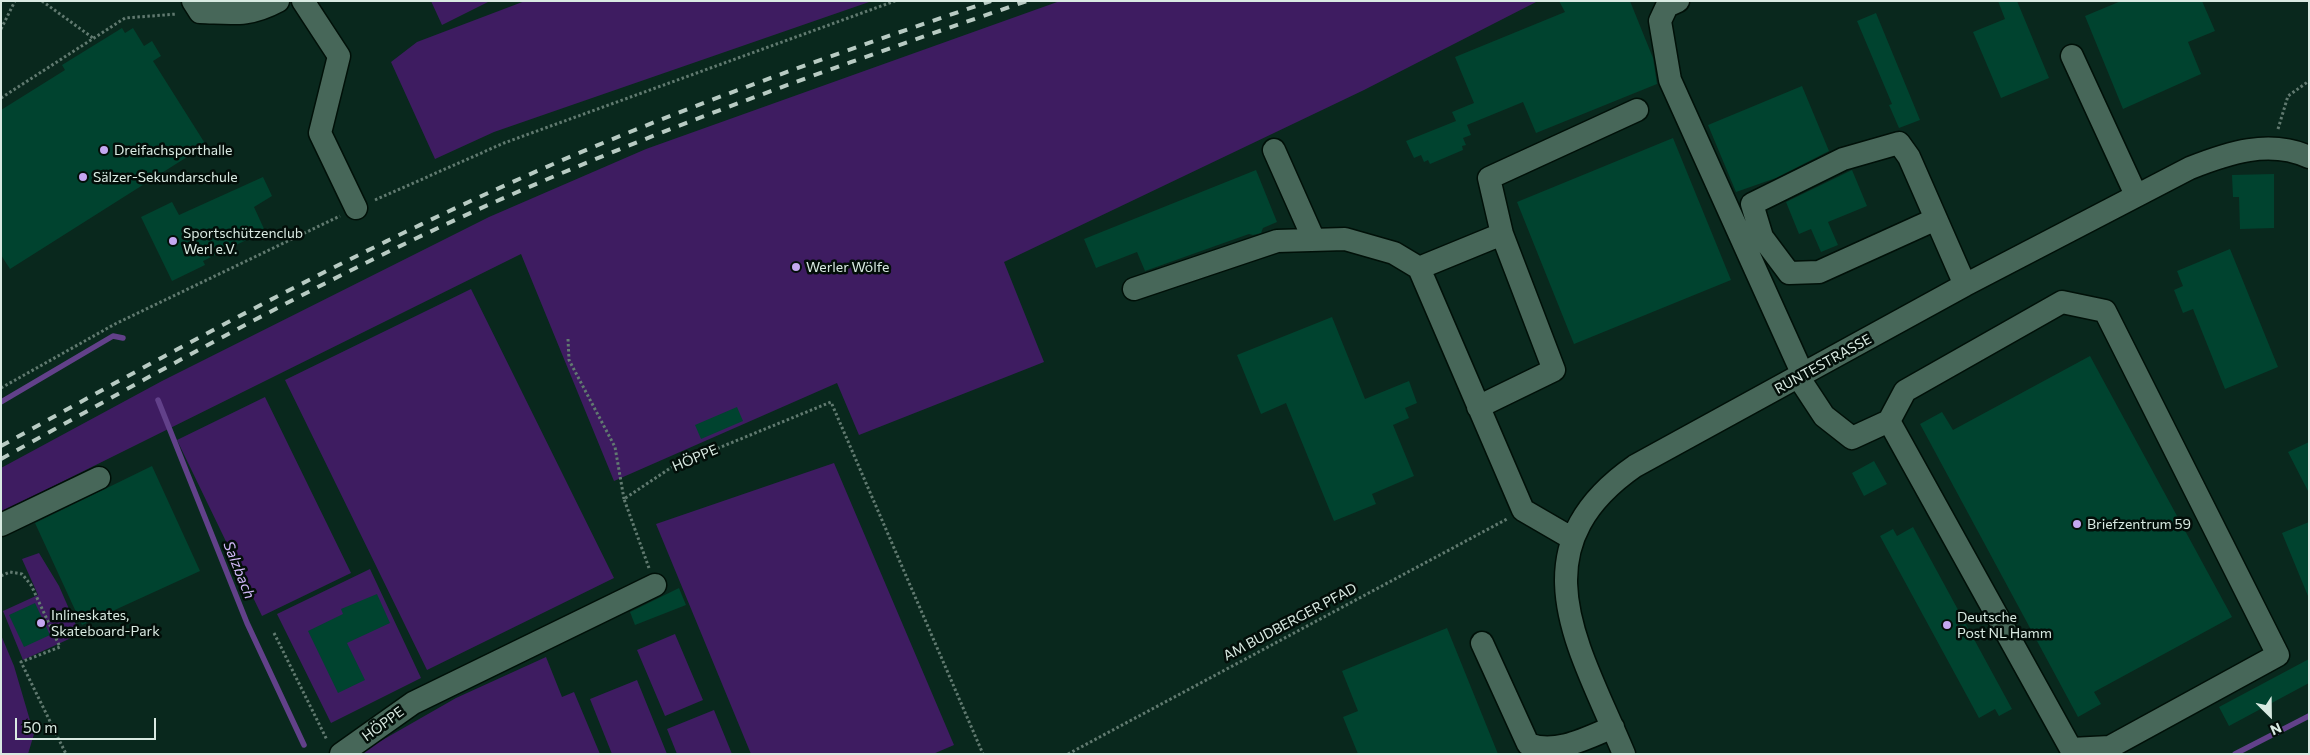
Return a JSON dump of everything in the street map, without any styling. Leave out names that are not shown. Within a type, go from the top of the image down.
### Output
[{"type":"street","points":[[197,7],[246,14],[259,11],[278,1]]},
{"type":"street","points":[[303,1],[339,56],[320,133],[356,208]]},
{"type":"street","points":[[1678,1],[1667,6],[1660,21],[1670,80],[1801,376],[1824,416],[1852,438],[1889,421],[1905,391],[2062,302],[2106,312],[2278,655],[2110,747],[2071,749],[1889,421]]},
{"type":"street","points":[[2072,56],[2136,195]]},
{"type":"street","points":[[1478,407],[1554,370],[1502,234],[1489,178],[1637,110]]},
{"type":"street","points":[[1936,219],[1819,272],[1789,273],[1762,237],[1752,204],[1843,160],[1899,144],[1909,156],[1965,285]]},
{"type":"street","name":"RUNTESTRASSE","points":[[1624,754],[1571,627],[1566,597],[1565,565],[1573,539],[1591,505],[1611,482],[1635,466],[1965,285],[2190,168],[2223,155],[2249,148],[2276,149],[2309,157]]},
{"type":"street","points":[[1274,150],[1314,240]]},
{"type":"street","points":[[1419,268],[1502,234]]},
{"type":"street","points":[[1134,290],[1278,241],[1346,239],[1394,253],[1419,268],[1522,510],[1573,539]]},
{"type":"street","points":[[1,525],[99,478]]},
{"type":"street","name":"HÖPPE","points":[[335,749],[459,678],[655,585]]},
{"type":"street","points":[[1482,643],[1528,744],[1536,749],[1559,750],[1613,727]]},
{"type":"path","points":[[1,28],[15,1]]},
{"type":"path","points":[[42,1],[93,38]]},
{"type":"path","points":[[1,388],[115,324],[356,208],[504,142],[895,1]]},
{"type":"path","points":[[1,98],[124,18],[197,7]]},
{"type":"path","points":[[2276,149],[2279,120],[2288,96],[2309,81]]},
{"type":"path","points":[[568,339],[569,360],[615,446],[624,499],[655,585]]},
{"type":"path","name":"HÖPPE","points":[[624,499],[672,467],[831,402],[983,754]]},
{"type":"path","name":"AM BUDBERGER PFAD","points":[[1068,754],[1522,510]]},
{"type":"path","points":[[1,576],[10,572],[22,574],[31,585],[60,646],[21,662],[66,754]]},
{"type":"path","points":[[274,633],[335,749]]},
{"type":"shaded area","points":[[431,1],[490,1],[442,25]]},
{"type":"shaded area","points":[[525,1],[872,1],[494,132],[435,159],[391,62],[417,42]]},
{"type":"shaded area","points":[[1060,1],[1538,1],[1364,90],[1004,262],[1044,362],[859,435],[837,383],[614,481],[521,254],[1,512],[1,468],[162,381],[489,217],[646,149]]},
{"type":"shaded area","points":[[471,289],[614,578],[427,670],[285,380]]},
{"type":"shaded area","points":[[265,397],[351,573],[262,616],[177,440]]},
{"type":"shaded area","points":[[834,463],[954,745],[933,754],[751,754],[656,524]]},
{"type":"shaded area","name":"Inlineskates, Skateboard-Park","points":[[39,553],[59,586],[80,634],[23,660],[3,611],[38,595],[22,559]]},
{"type":"shaded area","points":[[370,569],[421,678],[331,723],[277,614]]},
{"type":"shaded area","points":[[675,634],[703,700],[665,716],[637,650]]},
{"type":"shaded area","points":[[1,635],[14,666],[34,734],[28,754],[1,754]]},
{"type":"shaded area","points":[[546,657],[562,697],[574,692],[600,754],[358,754],[456,698]]},
{"type":"shaded area","points":[[637,680],[667,754],[612,754],[590,699]]},
{"type":"shaded area","points":[[714,710],[732,754],[677,754],[667,729]]},
{"type":"building","points":[[1559,1],[1630,1],[1653,58],[1657,84],[1536,133],[1523,102],[1467,125],[1471,135],[1463,138],[1466,145],[1462,146],[1463,150],[1430,164],[1428,160],[1424,162],[1421,155],[1414,158],[1406,141],[1456,121],[1452,112],[1474,103],[1455,57],[1565,12]]},
{"type":"building","points":[[1998,1],[2017,1],[2049,78],[2001,98],[1973,32],[2005,19]]},
{"type":"building","points":[[2121,1],[2202,1],[2215,31],[2188,42],[2201,74],[2123,109],[2085,16]]},
{"type":"building","points":[[1876,13],[1920,120],[1899,128],[1889,105],[1892,104],[1857,21]]},
{"type":"building","name":"Dreifachsporthalle","points":[[122,28],[125,33],[133,28],[144,46],[152,41],[161,56],[153,61],[206,145],[10,269],[1,255],[1,110],[65,70],[62,65]]},
{"type":"building","points":[[1802,86],[1829,151],[1776,178],[1736,192],[1708,125]]},
{"type":"building","points":[[1673,138],[1731,280],[1574,344],[1517,202]]},
{"type":"building","points":[[1256,170],[1277,222],[1263,228],[1261,233],[1249,234],[1145,271],[1137,252],[1096,268],[1084,239]]},
{"type":"building","points":[[1852,170],[1867,206],[1828,222],[1838,245],[1821,252],[1811,229],[1799,234],[1786,202]]},
{"type":"building","points":[[2274,174],[2274,228],[2240,229],[2239,197],[2233,197],[2232,175]]},
{"type":"building","points":[[263,177],[272,196],[254,207],[265,231],[203,261],[205,265],[172,281],[141,217],[172,202],[179,215]]},
{"type":"building","points":[[2230,249],[2278,367],[2225,389],[2193,309],[2183,313],[2174,290],[2183,286],[2177,271]]},
{"type":"building","points":[[1332,317],[1365,399],[1409,381],[1417,403],[1405,408],[1409,418],[1393,425],[1414,476],[1372,494],[1376,504],[1334,521],[1286,403],[1261,414],[1237,355]]},
{"type":"building","name":"Briefzentrum 59","points":[[2090,356],[2232,617],[2094,692],[2101,704],[2078,717],[1920,424],[1942,412],[1953,430]]},
{"type":"building","points":[[737,407],[743,421],[701,439],[695,425]]},
{"type":"building","points":[[2309,442],[2309,493],[2288,452]]},
{"type":"building","points":[[1874,461],[1887,484],[1864,496],[1852,473]]},
{"type":"building","points":[[152,466],[200,571],[82,625],[35,523]]},
{"type":"building","points":[[2309,522],[2309,596],[2308,596],[2282,533]]},
{"type":"building","name":"Deutsche Post NL Hamm","points":[[1913,527],[2012,709],[1999,716],[1995,709],[1979,718],[1880,536],[1893,529],[1897,536]]},
{"type":"building","points":[[679,588],[686,605],[635,625],[630,612]]},
{"type":"building","points":[[377,594],[390,623],[347,643],[365,680],[338,693],[308,631],[343,614],[341,609]]},
{"type":"building","points":[[35,603],[50,635],[24,647],[9,615]]},
{"type":"building","points":[[1447,628],[1498,754],[1358,754],[1343,717],[1358,711],[1342,671]]},
{"type":"building","points":[[2309,659],[2309,683],[2229,726],[2219,707]]},
{"type":"waterway","name":"Salzbach","points":[[1,402],[113,336],[123,338]]},
{"type":"waterway","name":"Salzbach","points":[[158,400],[247,623],[304,745]]},
{"type":"waterway","points":[[2235,754],[2309,716]]},
{"type":"railway","points":[[1,446],[136,371],[341,264],[411,229],[551,165],[714,99],[991,1]]},
{"type":"railway","points":[[1,459],[181,359],[303,295],[488,205],[620,149],[755,97],[1027,1]]},
{"type":"place","name":"Dreifachsporthalle","points":[[104,150]]},
{"type":"place","name":"Sälzer-Sekundarschule","points":[[83,177]]},
{"type":"place","name":"Sportschützenclub Werl e.V.","points":[[173,241]]},
{"type":"place","name":"Werler Wölfe","points":[[796,267]]},
{"type":"place","name":"Briefzentrum 59","points":[[2077,524]]},
{"type":"place","name":"Inlineskates, Skateboard-Park","points":[[41,623]]},
{"type":"place","name":"Deutsche Post NL Hamm","points":[[1947,625]]}]
